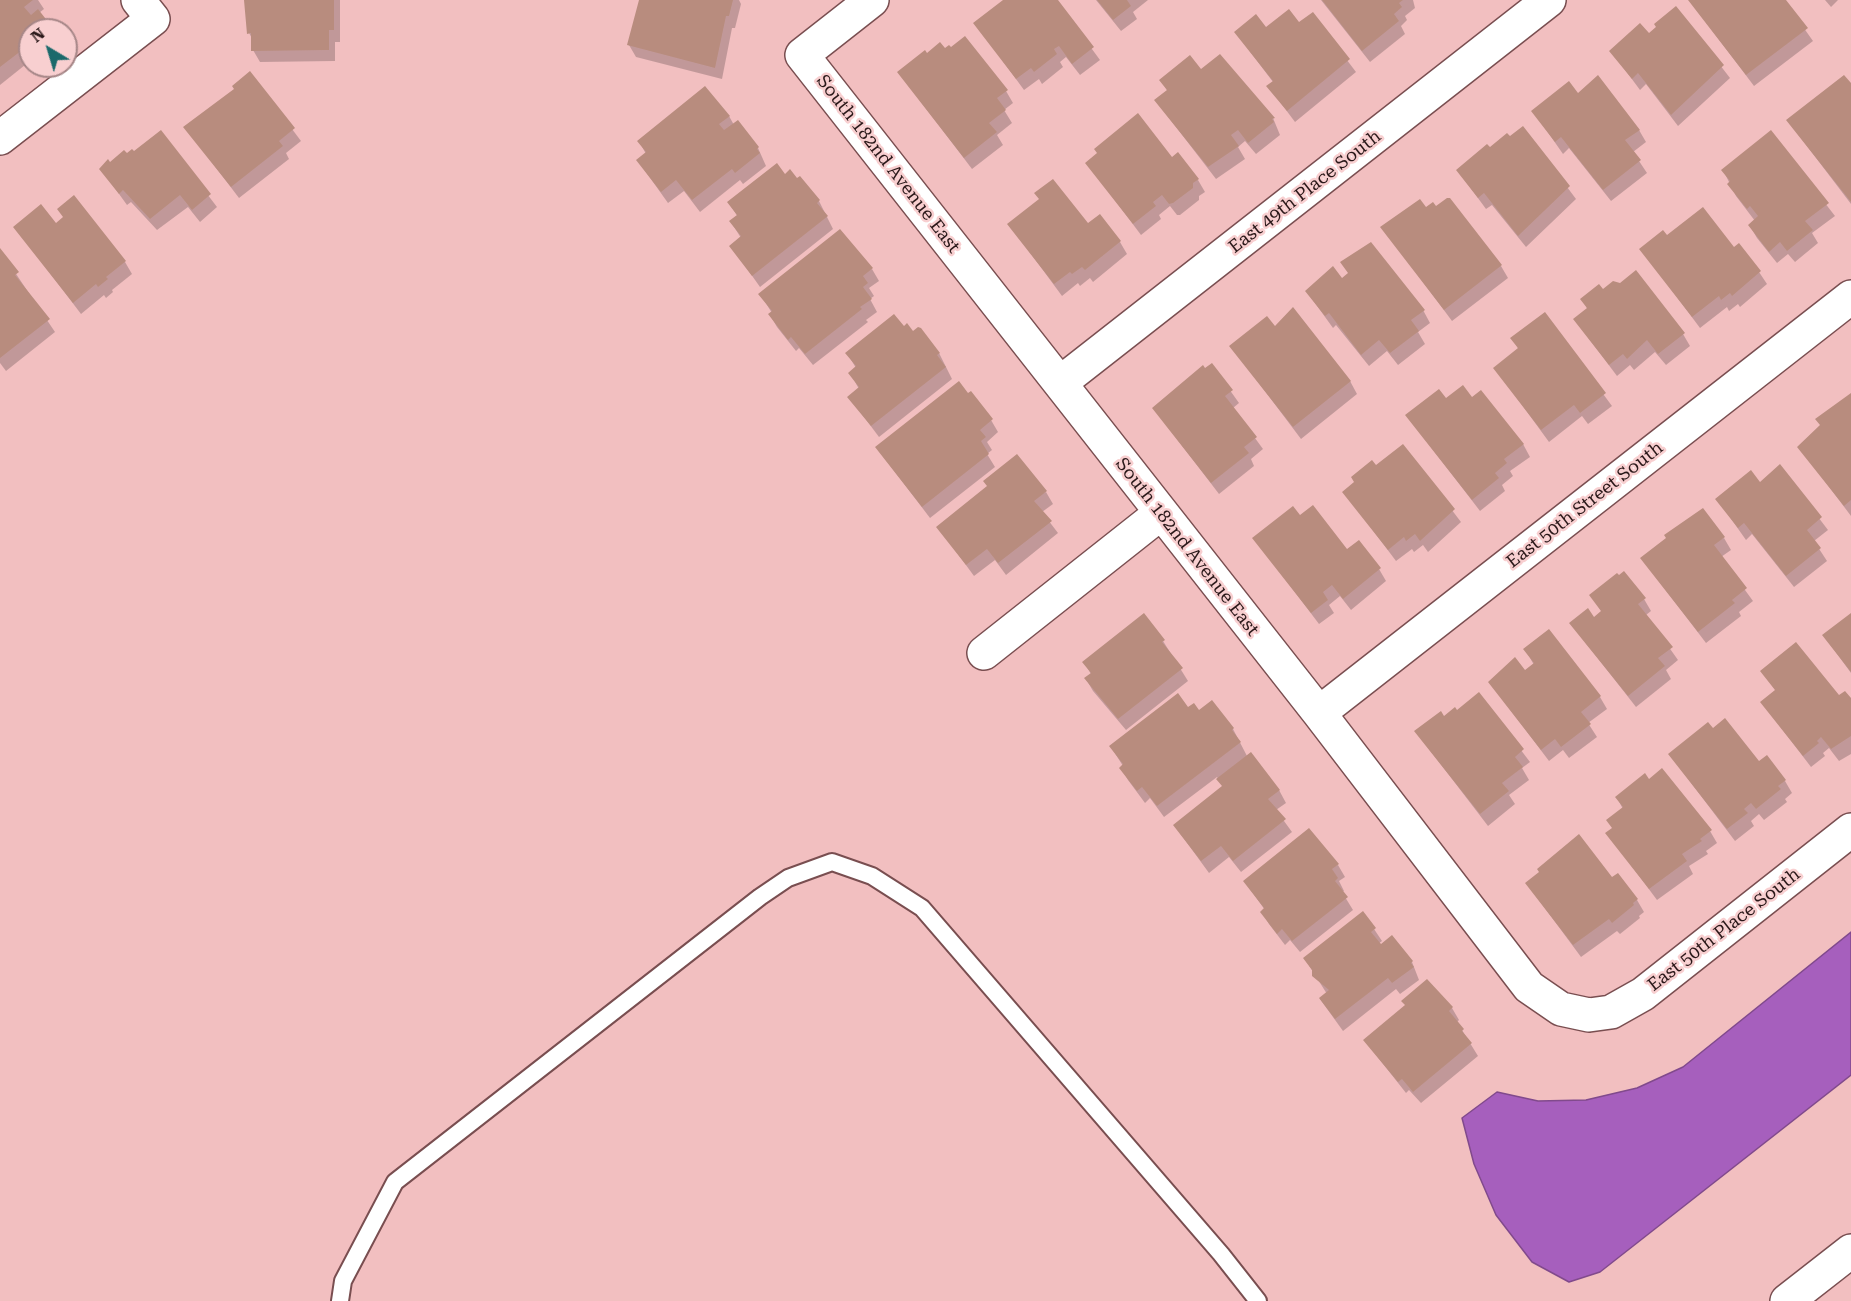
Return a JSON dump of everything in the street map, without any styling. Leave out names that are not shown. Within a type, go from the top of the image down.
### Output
[{"type":"street","name":"South 182nd Avenue East","points":[[872,0],[802,55],[1319,713],[1529,987],[1561,1009],[1590,1015]]},
{"type":"street","name":"East 49th Place South","points":[[1060,384],[1549,0]]},
{"type":"street","points":[[0,138],[146,9]]},
{"type":"street","name":"East 50th Street South","points":[[1319,713],[1851,297]]},
{"type":"street","points":[[984,653],[1161,513]]},
{"type":"street","name":"East 50th Place South","points":[[1590,1015],[1611,1012],[1643,994],[1851,830]]},
{"type":"street","points":[[1787,1301],[1851,1251]]},
{"type":"lane","points":[[340,1301],[344,1281],[395,1182],[760,897],[788,878],[832,862],[872,876],[922,908],[1221,1254],[1258,1301]]},
{"type":"shaded area","points":[[1851,932],[1851,1075],[1600,1272],[1569,1282],[1532,1262],[1496,1215],[1474,1164],[1462,1118],[1497,1092],[1538,1101],[1586,1100],[1637,1088],[1683,1067]]},
{"type":"building","points":[[0,0],[33,0],[24,7],[31,15],[38,9],[45,18],[18,18],[18,53],[0,67]]},
{"type":"building","points":[[244,0],[334,0],[334,30],[329,30],[329,50],[251,51],[251,33],[247,34]]},
{"type":"building","points":[[639,0],[733,0],[729,16],[726,16],[715,68],[627,45]]},
{"type":"building","points":[[1003,0],[1058,0],[1094,47],[1072,64],[1059,46],[1054,49],[1057,54],[1034,72],[1031,68],[1016,79],[973,23]]},
{"type":"building","points":[[1097,0],[1127,0],[1131,6],[1113,20]]},
{"type":"building","points":[[1322,0],[1403,0],[1399,3],[1402,7],[1394,14],[1399,21],[1362,51]]},
{"type":"building","points":[[1688,0],[1786,0],[1808,28],[1746,75]]},
{"type":"building","points":[[1676,6],[1724,65],[1671,115],[1638,73],[1632,79],[1609,51],[1640,23],[1649,33],[1656,27],[1654,24]]},
{"type":"building","points":[[1289,9],[1299,22],[1313,12],[1350,59],[1287,111],[1266,86],[1273,81],[1234,32],[1256,14],[1266,27]]},
{"type":"building","points":[[965,36],[1008,90],[997,98],[1006,110],[989,123],[997,132],[964,158],[897,72],[925,50],[927,53],[940,42],[945,48],[949,45],[951,47]]},
{"type":"building","points":[[1220,54],[1275,118],[1272,119],[1274,122],[1248,143],[1238,130],[1231,135],[1239,146],[1208,167],[1154,100],[1167,90],[1159,80],[1190,55],[1201,69]]},
{"type":"building","points":[[250,71],[295,128],[279,141],[283,146],[231,187],[183,127],[234,89],[232,86]]},
{"type":"building","points":[[1598,75],[1640,130],[1625,140],[1641,160],[1603,190],[1561,137],[1555,142],[1531,111],[1569,81],[1578,93]]},
{"type":"building","points":[[1844,75],[1851,83],[1851,202],[1786,120]]},
{"type":"building","points":[[705,86],[730,116],[719,124],[724,130],[738,120],[759,147],[757,149],[760,153],[735,173],[732,169],[692,200],[676,180],[661,192],[636,160],[646,152],[637,141]]},
{"type":"building","points":[[1138,113],[1172,157],[1178,152],[1199,179],[1193,183],[1193,188],[1173,203],[1169,204],[1162,195],[1153,202],[1156,206],[1133,224],[1085,163],[1097,153],[1094,149]]},
{"type":"building","points":[[1523,126],[1570,186],[1518,236],[1484,193],[1478,198],[1456,170],[1487,144],[1490,147],[1507,133],[1510,136]]},
{"type":"building","points":[[161,130],[211,194],[192,210],[180,195],[150,219],[123,190],[119,194],[99,169],[108,159],[110,162],[124,150],[127,153],[132,149],[134,151]]},
{"type":"building","points":[[1771,130],[1829,203],[1805,221],[1813,230],[1787,251],[1780,242],[1769,252],[1748,225],[1758,216],[1750,206],[1747,209],[1727,184],[1730,181],[1721,170]]},
{"type":"building","points":[[777,163],[785,174],[790,169],[797,178],[800,176],[820,200],[817,203],[828,216],[752,276],[729,246],[741,236],[729,221],[737,215],[727,202]]},
{"type":"building","points":[[1053,179],[1088,223],[1100,214],[1121,241],[1085,270],[1082,267],[1072,274],[1070,272],[1054,284],[1007,224],[1039,199],[1034,193]]},
{"type":"building","points":[[74,195],[126,261],[106,277],[108,279],[98,287],[96,284],[73,303],[13,227],[41,204],[56,223],[63,217],[57,209]]},
{"type":"building","points":[[1450,198],[1502,265],[1444,310],[1380,227],[1420,199],[1426,207],[1433,202],[1436,206]]},
{"type":"building","points":[[1703,207],[1734,247],[1739,243],[1761,271],[1732,296],[1730,293],[1721,300],[1719,296],[1692,317],[1639,249],[1663,230],[1667,235]]},
{"type":"building","points":[[840,229],[873,268],[863,276],[868,283],[863,287],[872,299],[805,354],[791,337],[788,340],[768,314],[772,311],[758,294]]},
{"type":"building","points":[[1371,242],[1425,310],[1411,320],[1419,331],[1390,353],[1379,340],[1361,355],[1329,313],[1325,316],[1305,291],[1333,266],[1342,278],[1348,273],[1340,262]]},
{"type":"building","points":[[0,248],[19,272],[15,275],[50,319],[0,358]]},
{"type":"building","points":[[1636,270],[1685,333],[1658,354],[1647,340],[1627,359],[1623,354],[1609,365],[1573,319],[1587,308],[1580,299],[1599,284],[1603,289],[1613,281],[1620,283]]},
{"type":"building","points":[[1293,307],[1351,381],[1293,427],[1229,346],[1267,316],[1275,326]]},
{"type":"building","points":[[1545,312],[1606,393],[1580,413],[1574,405],[1541,430],[1493,368],[1518,348],[1510,338]]},
{"type":"building","points":[[894,314],[904,326],[907,323],[913,331],[918,327],[921,328],[940,353],[937,355],[946,367],[871,426],[847,397],[859,387],[848,373],[856,366],[845,353]]},
{"type":"building","points":[[1212,363],[1233,390],[1225,396],[1257,437],[1244,447],[1249,453],[1211,483],[1152,408],[1203,365],[1205,368]]},
{"type":"building","points":[[959,381],[968,393],[971,391],[993,419],[980,430],[986,437],[981,441],[989,454],[922,507],[875,447]]},
{"type":"building","points":[[1463,385],[1472,397],[1481,390],[1524,444],[1504,459],[1507,463],[1495,473],[1499,478],[1472,500],[1405,415],[1439,389],[1446,398]]},
{"type":"building","points":[[1851,393],[1851,500],[1844,506],[1797,447],[1820,425],[1815,419]]},
{"type":"building","points":[[1403,444],[1455,509],[1420,541],[1415,534],[1406,541],[1404,537],[1388,550],[1342,492],[1354,482],[1351,477],[1372,460],[1376,465]]},
{"type":"building","points":[[1017,454],[1047,491],[1034,501],[1052,521],[998,563],[987,549],[966,565],[936,527],[987,486],[983,481]]},
{"type":"building","points":[[1780,464],[1822,517],[1807,530],[1821,548],[1786,576],[1744,523],[1738,528],[1715,499],[1751,470],[1760,482]]},
{"type":"building","points":[[1313,505],[1347,549],[1359,540],[1381,568],[1343,599],[1332,585],[1323,592],[1328,600],[1311,613],[1252,538],[1293,506],[1300,515]]},
{"type":"building","points":[[1703,508],[1725,537],[1714,545],[1747,588],[1732,600],[1735,603],[1698,632],[1640,558],[1666,538],[1664,535]]},
{"type":"building","points":[[1624,571],[1646,598],[1638,604],[1673,647],[1658,658],[1665,666],[1628,696],[1569,623],[1588,608],[1594,617],[1601,611],[1589,595],[1617,573],[1619,575]]},
{"type":"building","points":[[1144,613],[1165,640],[1162,642],[1183,668],[1118,719],[1084,678],[1091,673],[1082,662]]},
{"type":"building","points":[[1851,613],[1851,672],[1822,635]]},
{"type":"building","points":[[1549,629],[1601,696],[1581,712],[1591,724],[1561,747],[1555,739],[1541,750],[1488,682],[1515,657],[1525,670],[1534,663],[1523,649]]},
{"type":"building","points":[[1796,642],[1839,695],[1845,691],[1851,698],[1851,736],[1831,749],[1821,737],[1817,741],[1819,743],[1803,756],[1760,702],[1775,690],[1760,671]]},
{"type":"building","points":[[1479,692],[1524,749],[1515,757],[1523,767],[1502,783],[1509,791],[1480,814],[1414,731],[1441,711],[1444,716],[1455,707],[1457,710]]},
{"type":"building","points":[[1178,693],[1188,707],[1194,703],[1199,710],[1212,700],[1234,728],[1232,730],[1241,742],[1157,806],[1142,787],[1137,791],[1119,768],[1123,764],[1109,746]]},
{"type":"building","points":[[1725,718],[1759,761],[1767,755],[1786,780],[1778,786],[1781,789],[1756,809],[1751,803],[1744,809],[1748,813],[1727,829],[1668,754],[1708,722],[1713,728]]},
{"type":"building","points":[[1251,752],[1280,790],[1268,799],[1286,819],[1233,861],[1221,846],[1201,861],[1173,825],[1222,786],[1216,779]]},
{"type":"building","points":[[1662,768],[1712,830],[1700,839],[1702,841],[1682,854],[1687,861],[1649,889],[1605,833],[1612,828],[1606,820],[1623,807],[1615,797],[1645,773],[1649,779]]},
{"type":"building","points":[[1309,828],[1339,864],[1332,869],[1338,878],[1335,881],[1348,897],[1292,941],[1282,929],[1277,934],[1260,912],[1264,908],[1243,881]]},
{"type":"building","points":[[1579,834],[1612,877],[1618,873],[1638,899],[1612,923],[1609,919],[1573,945],[1525,883],[1539,872],[1537,869]]},
{"type":"building","points":[[1363,911],[1376,928],[1371,932],[1381,944],[1392,935],[1413,961],[1411,963],[1414,967],[1392,983],[1388,978],[1335,1019],[1319,998],[1329,990],[1312,976],[1312,970],[1303,958]]},
{"type":"building","points":[[1427,979],[1453,1007],[1449,1011],[1472,1043],[1413,1092],[1402,1079],[1398,1082],[1363,1040],[1405,1005],[1401,1001]]}]
